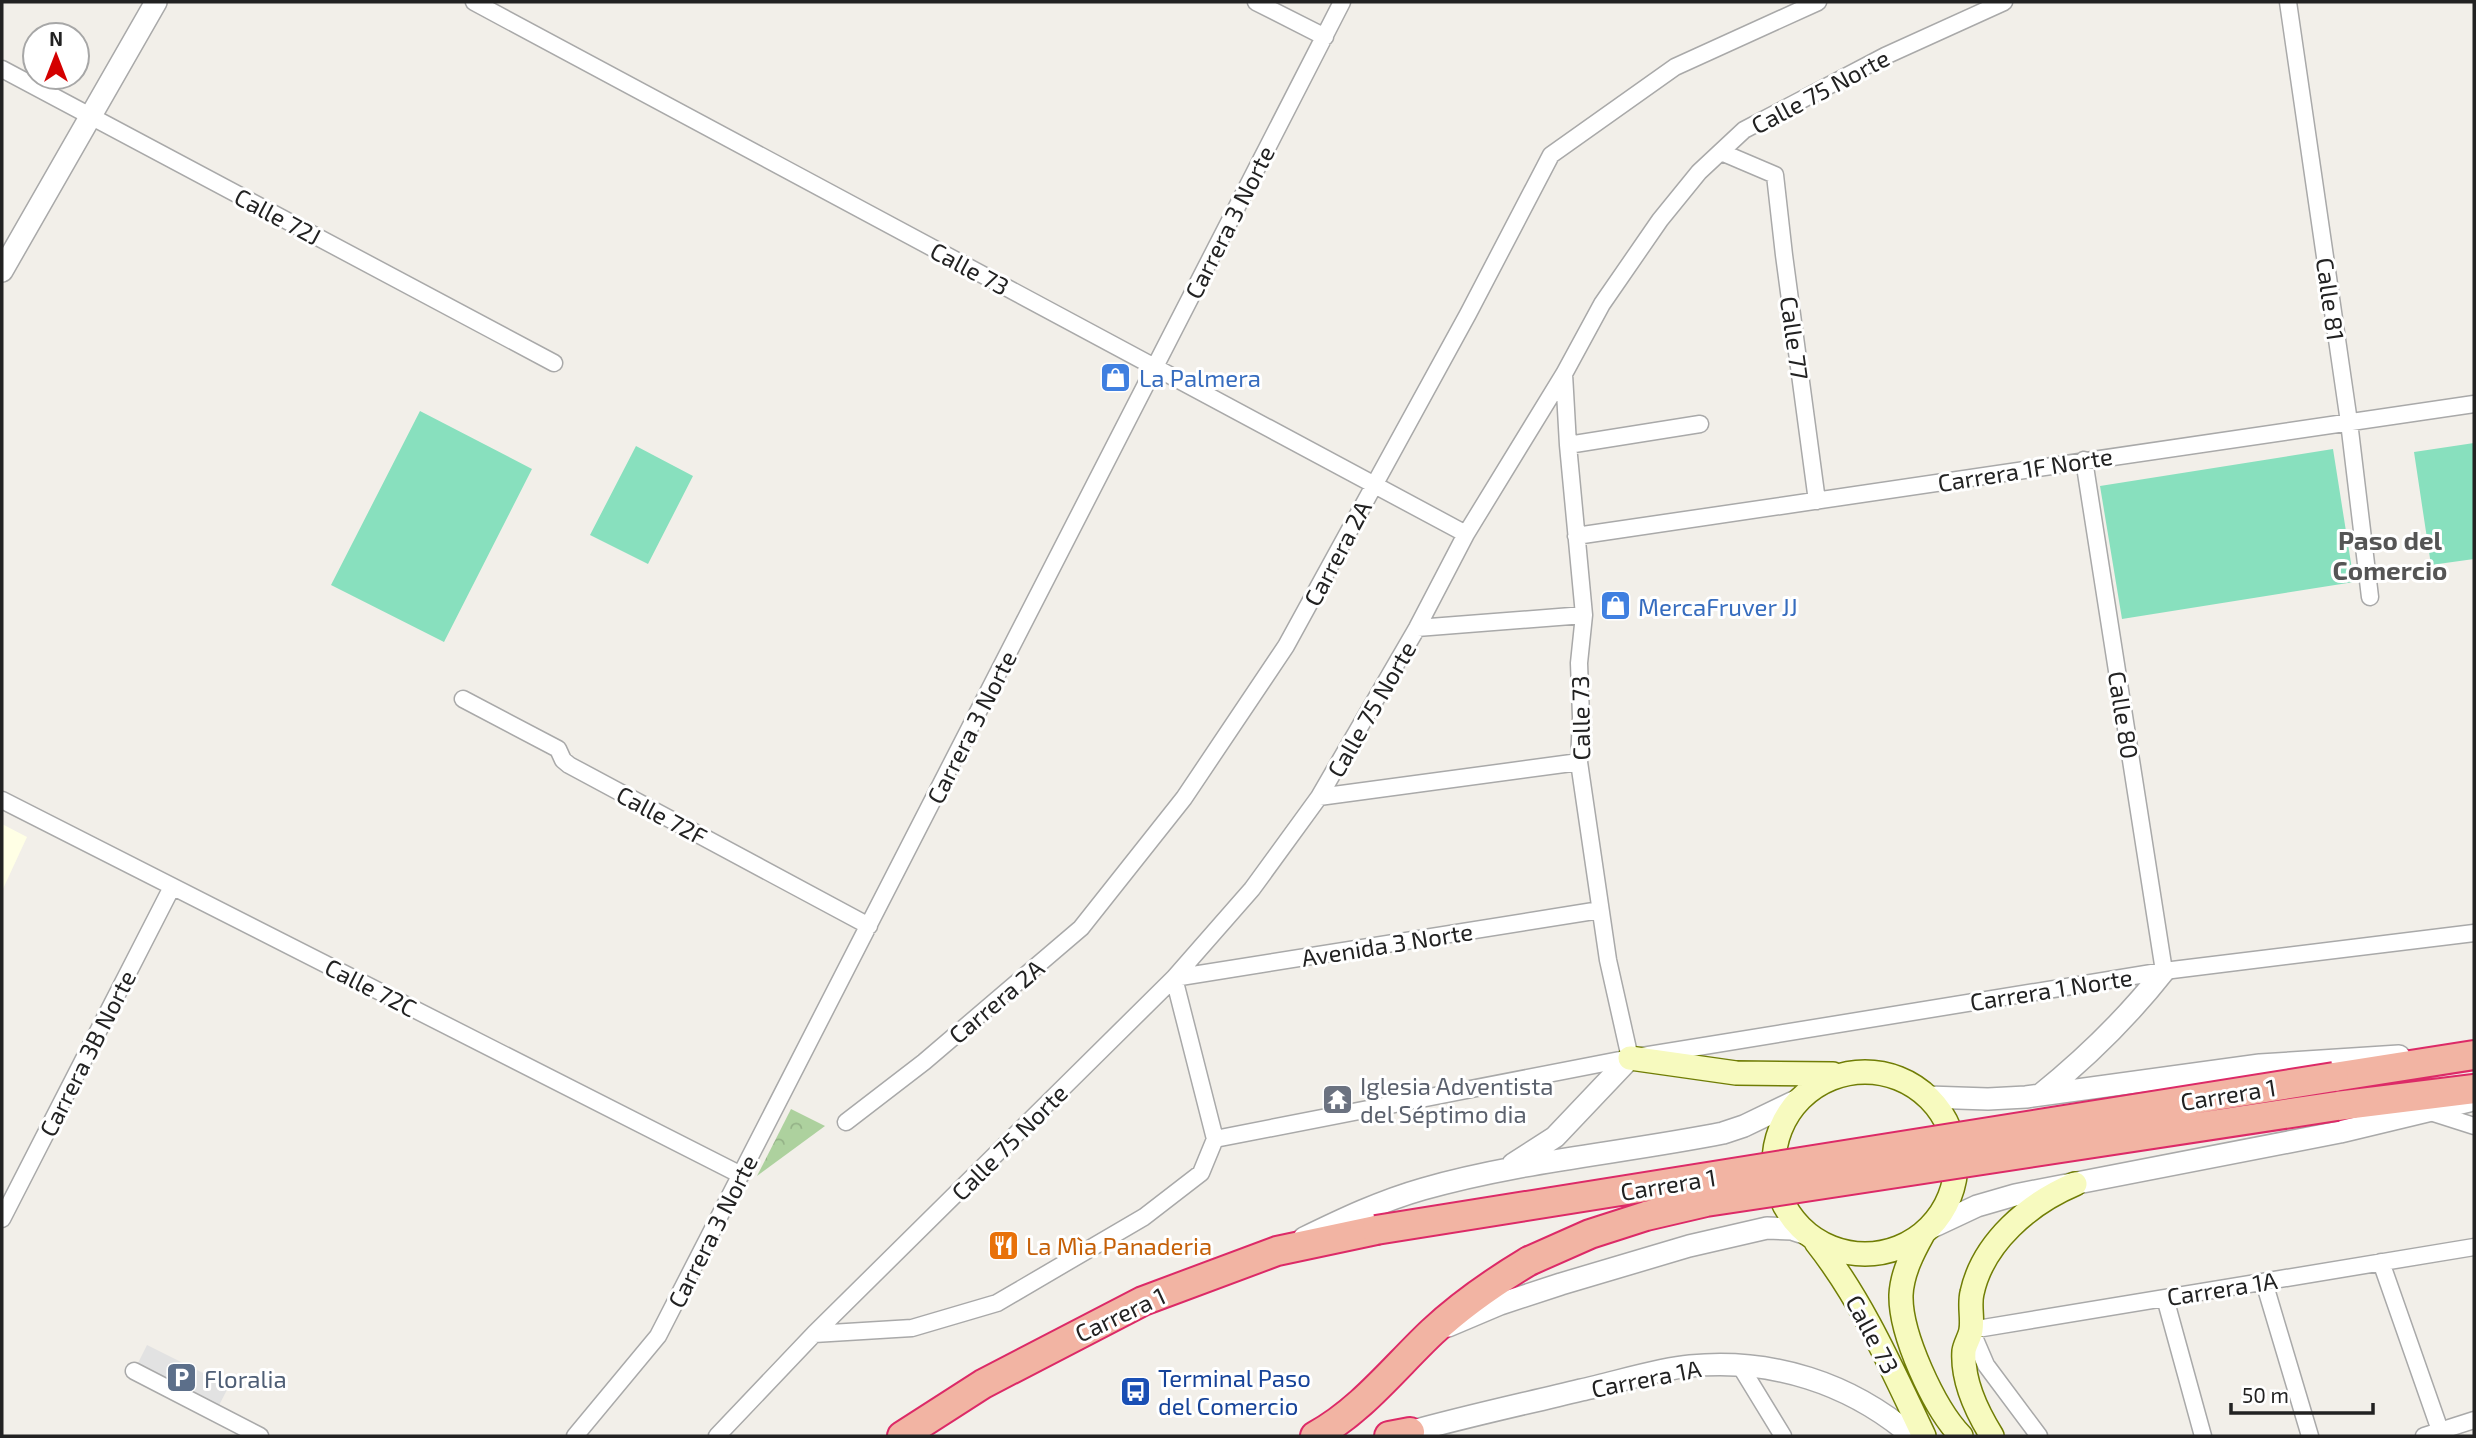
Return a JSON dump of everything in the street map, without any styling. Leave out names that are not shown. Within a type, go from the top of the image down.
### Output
[{"type":"highway","name":"Carrera 1","points":[[902,1436],[982,1384],[1131,1307],[1224,1269],[1277,1251],[1376,1230],[2474,1054]]},
{"type":"highway","name":"Carrera 1","points":[[1315,1436],[1331,1427],[1369,1394],[1433,1331],[1483,1289],[1529,1261],[1590,1234],[1646,1216],[1706,1202],[2337,1106],[2474,1089]]},
{"type":"main road","points":[[1630,1058],[1736,1073],[1870,1072],[1907,1082],[1928,1097],[1949,1126],[1955,1146],[1956,1167],[1948,1201],[1926,1231],[1896,1249],[1864,1254],[1840,1251],[1809,1235],[1795,1223],[1782,1203],[1775,1181],[1773,1165],[1777,1134],[1788,1113],[1798,1100],[1819,1084],[1844,1074]]},
{"type":"main road","points":[[1992,1436],[1976,1408],[1966,1370],[1964,1350],[1971,1330],[1971,1294],[1994,1247],[2044,1199],[2075,1184]]},
{"type":"main road","name":"Calle 73","points":[[1926,1231],[1910,1259],[1904,1277],[1901,1295],[1904,1318],[1927,1385],[1938,1407],[1961,1436]]},
{"type":"main road","name":"Calle 73","points":[[1809,1235],[1850,1290],[1874,1332],[1924,1436]]},
{"type":"street","points":[[2,271],[156,2]]},
{"type":"street","name":"Calle 73","points":[[474,2],[1466,534]]},
{"type":"street","points":[[1256,2],[1325,37]]},
{"type":"street","name":"Carrera 3 Norte","points":[[575,1436],[658,1336],[1342,2]]},
{"type":"street","name":"Carrera 2A","points":[[846,1122],[924,1062],[1081,928],[1184,798],[1286,646],[1468,314],[1551,155],[1675,66],[1818,2]]},
{"type":"street","name":"Calle 75 Norte","points":[[717,1436],[814,1334],[1174,978],[1252,889],[1319,797],[1417,628],[1466,534],[1564,374],[1602,304],[1660,220],[1699,172],[1744,130],[1885,55],[2004,2]]},
{"type":"street","name":"Calle 81","points":[[2287,2],[2349,422],[2370,597]]},
{"type":"street","name":"Calle 72J","points":[[2,69],[554,363]]},
{"type":"street","name":"Calle 77","points":[[1721,152],[1775,175],[1817,500]]},
{"type":"street","name":"Calle 73","points":[[1564,374],[1584,615],[1579,663],[1579,762],[1608,960],[1630,1058]]},
{"type":"street","name":"Carrera 1F Norte","points":[[1576,536],[2474,404]]},
{"type":"street","points":[[1568,444],[1700,424]]},
{"type":"street","name":"Calle 80","points":[[2084,460],[2164,971]]},
{"type":"street","points":[[1417,628],[1584,615]]},
{"type":"street","name":"Calle 72F","points":[[463,699],[558,748],[563,760],[569,765],[869,926]]},
{"type":"street","points":[[1319,797],[1579,762]]},
{"type":"street","name":"Calle 72C","points":[[2,800],[741,1175]]},
{"type":"street","name":"Carrera 3B Norte","points":[[2,1219],[172,887]]},
{"type":"street","name":"Avenida 3 Norte","points":[[1174,978],[1600,910]]},
{"type":"street","name":"Carrera 1 Norte","points":[[1215,1139],[1630,1058],[2164,971],[2474,933]]},
{"type":"street","points":[[2039,1096],[2078,1064],[2125,1018],[2164,971]]},
{"type":"street","points":[[814,1334],[912,1328],[997,1303],[1144,1217],[1201,1173],[1215,1139],[1174,978]]},
{"type":"street","points":[[1928,1097],[1988,1099],[2039,1096],[2289,1062],[2474,1054]]},
{"type":"street","points":[[1503,1170],[1555,1137],[1630,1058]]},
{"type":"street","points":[[1277,1251],[1379,1204],[1422,1190],[1503,1170],[1723,1133],[1798,1100]]},
{"type":"street","points":[[1926,1231],[1977,1206],[1994,1201],[2340,1132],[2474,1100]]},
{"type":"street","points":[[2427,1111],[2474,1126]]},
{"type":"street","points":[[1433,1331],[1500,1304],[1689,1246],[1768,1228],[1792,1229],[1809,1235]]},
{"type":"street","name":"Carrera 1A","points":[[1971,1330],[2474,1248]]},
{"type":"street","points":[[2381,1262],[2435,1435],[2474,1420]]},
{"type":"street","points":[[2264,1282],[2310,1436]]},
{"type":"street","points":[[2165,1298],[2203,1436]]},
{"type":"street","points":[[1971,1330],[1986,1365],[2039,1436]]},
{"type":"street","points":[[1739,1364],[1783,1436]]},
{"type":"street","name":"Carrera 1A","points":[[1404,1435],[1688,1366],[1739,1364],[1780,1370],[1825,1383],[1876,1409],[1912,1436]]},
{"type":"street","points":[[134,1371],[260,1436]]},
{"type":"shaded area","points":[[2,824],[27,837],[2,891]]},
{"type":"shaded area","name":"Floralia","points":[[147,1345],[229,1386],[215,1413],[134,1371]]},
{"type":"green space","points":[[420,411],[532,469],[444,642],[331,585]]},
{"type":"green space","points":[[2474,443],[2474,559],[2431,565],[2414,452]]},
{"type":"green space","points":[[636,446],[693,476],[648,564],[590,535]]},
{"type":"green space","points":[[2333,449],[2354,582],[2122,619],[2100,486]]},
{"type":"green space","points":[[791,1109],[825,1126],[757,1176]]},
{"type":"place","name":"La Palmera","points":[[1116,377]]},
{"type":"place","name":"MercaFruver JJ","points":[[1615,606]]},
{"type":"place","name":"Iglesia Adventista del Séptimo dia","points":[[1337,1099]]},
{"type":"place","name":"La Mìa Panaderia","points":[[1003,1245]]},
{"type":"place","name":"Floralia","points":[[181,1378]]},
{"type":"place","name":"Terminal Paso del Comercio","points":[[1135,1391]]},
{"type":"district","name":"Paso del Comercio","points":[[2390,554]]}]
